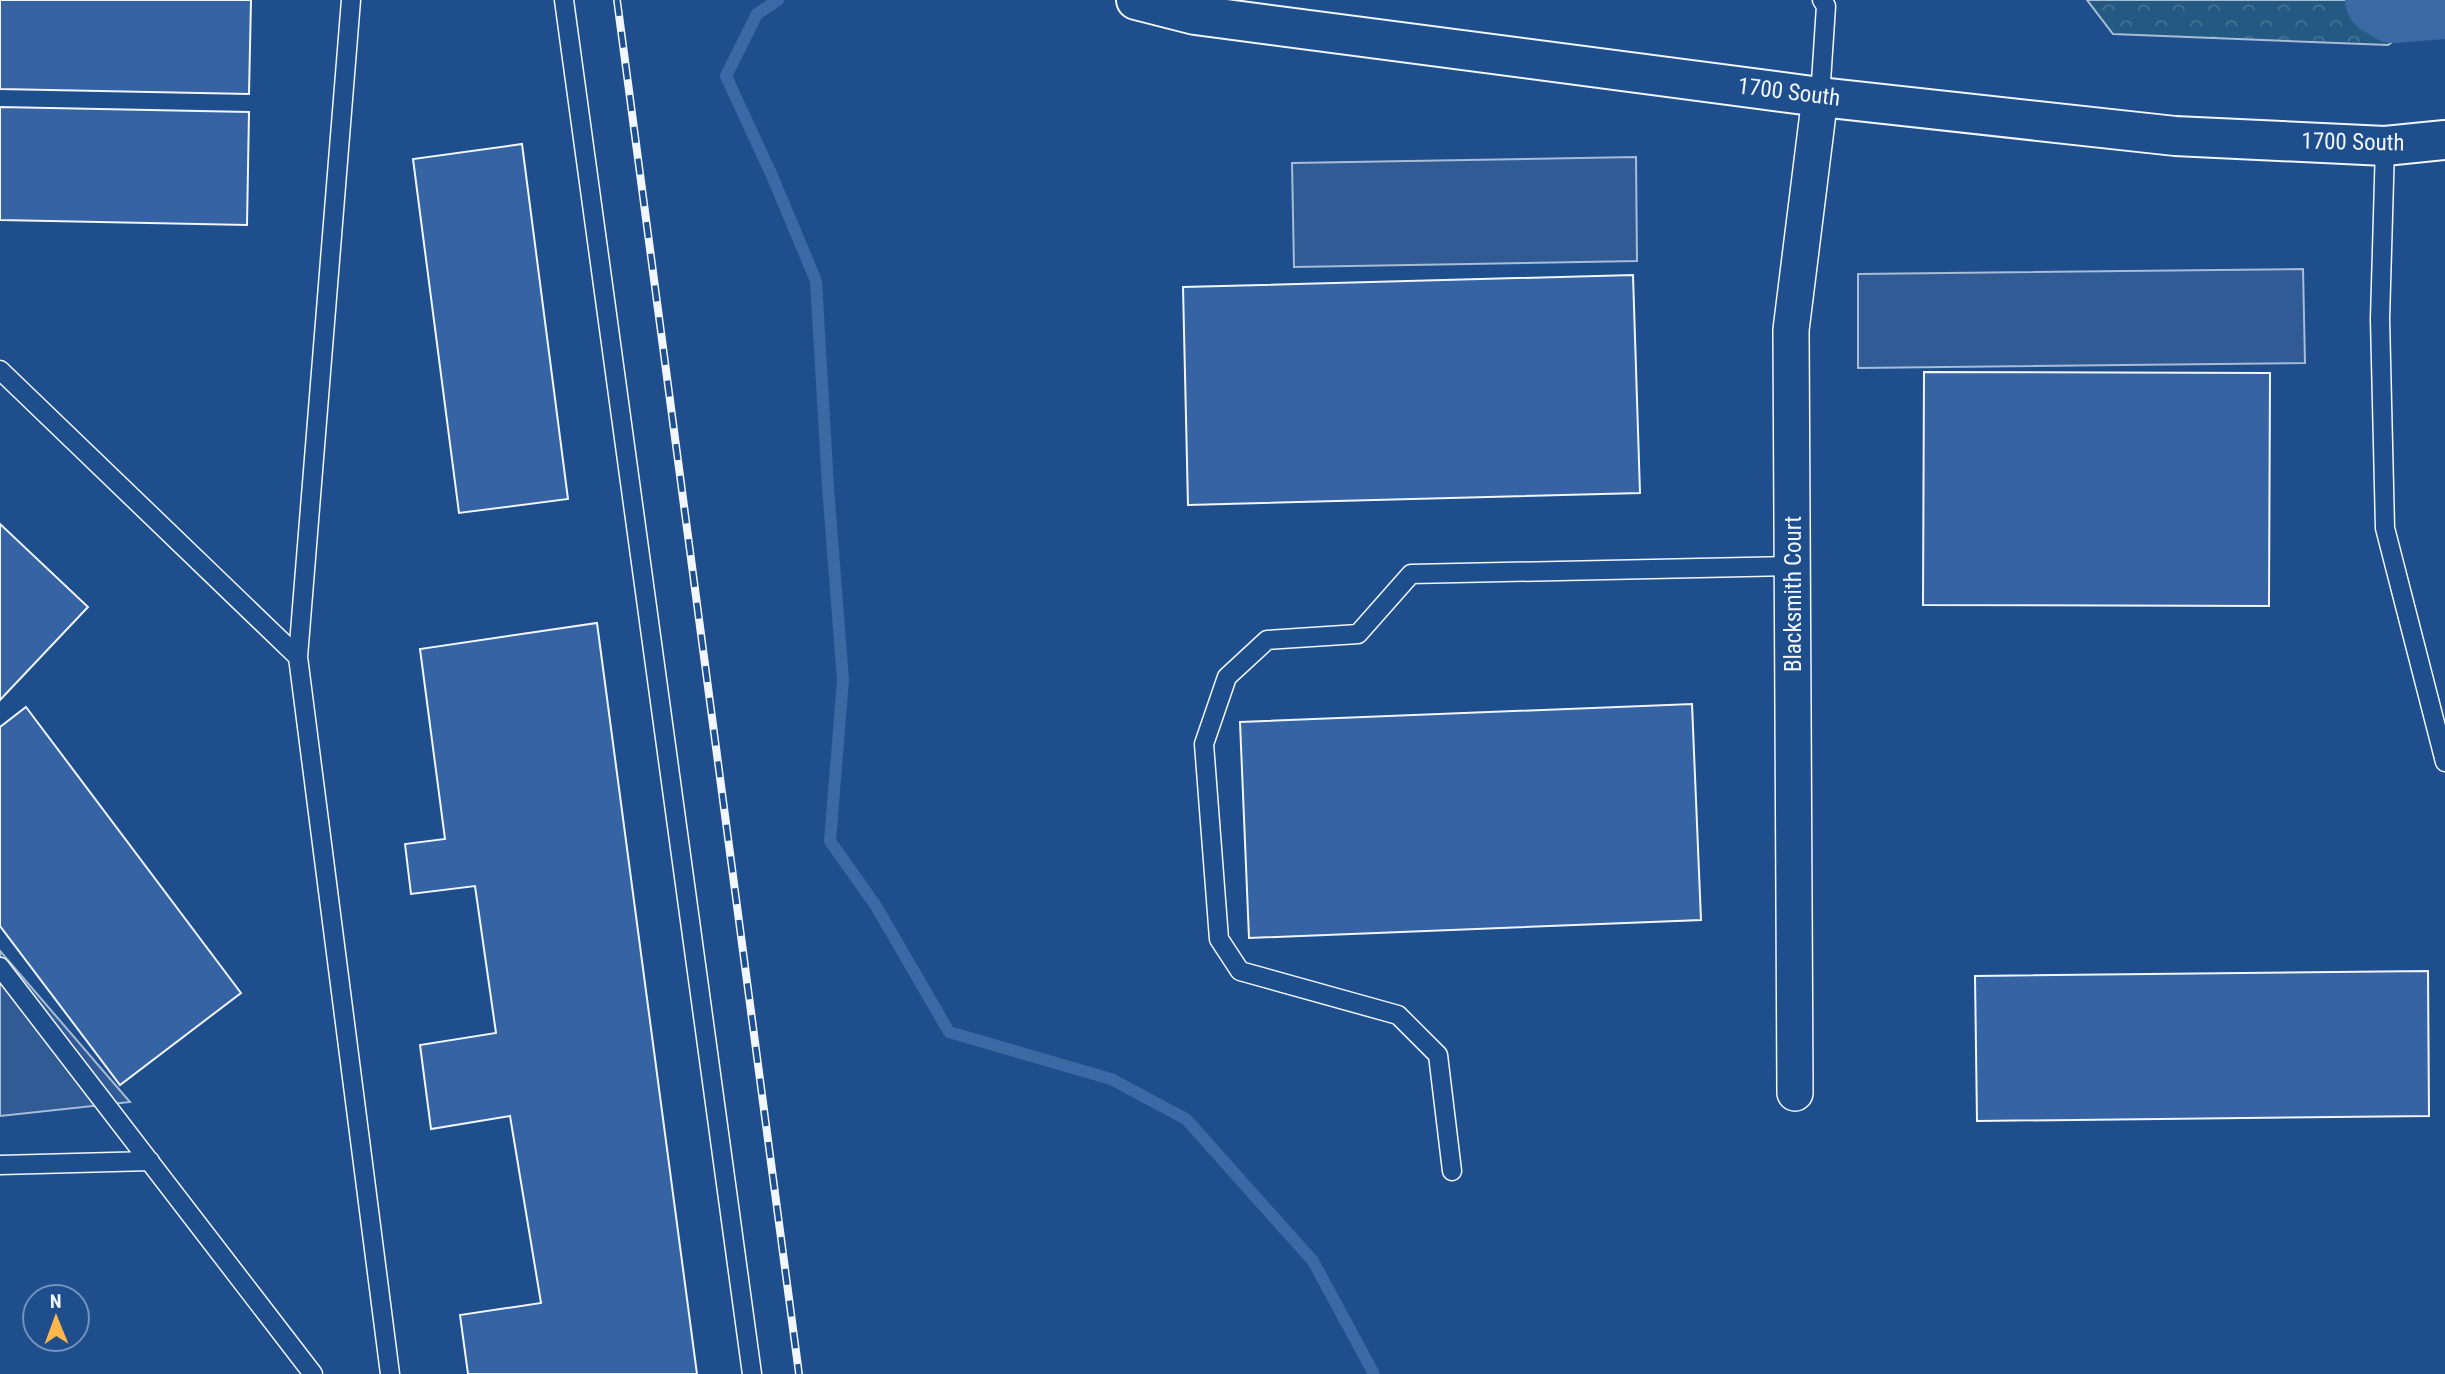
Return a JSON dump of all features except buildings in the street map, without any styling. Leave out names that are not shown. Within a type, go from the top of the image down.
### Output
[{"type":"street","name":"1700 South","points":[[1136,0],[1195,15],[1820,96],[2175,136],[2385,146],[2445,140]]},
{"type":"street","name":"Blacksmith Court","points":[[1794,1093],[1791,330],[1820,96]]},
{"type":"lane","points":[[351,0],[298,657],[390,1374]]},
{"type":"lane","points":[[564,0],[752,1374]]},
{"type":"lane","points":[[1820,96],[1826,6],[1822,0]]},
{"type":"lane","points":[[2385,146],[2380,319],[2385,528],[2445,762]]},
{"type":"lane","points":[[0,370],[298,657]]},
{"type":"lane","points":[[1452,1171],[1438,1055],[1398,1016],[1240,971],[1219,939],[1204,744],[1227,677],[1267,640],[1358,634],[1411,574],[1793,566]]},
{"type":"lane","points":[[0,967],[313,1374]]},
{"type":"lane","points":[[0,1164],[150,1161]]},
{"type":"green space","points":[[2087,0],[2445,0],[2445,5],[2388,45],[2113,34]]},
{"type":"shaded area","points":[[1636,157],[1637,261],[1294,267],[1292,163]]},
{"type":"shaded area","points":[[2303,269],[2305,363],[1858,368],[1858,274]]},
{"type":"shaded area","points":[[0,951],[130,1102],[0,1116]]},
{"type":"waterway","points":[[778,0],[757,14],[726,76],[816,281],[843,680],[830,841],[876,906],[949,1032],[1111,1079],[1186,1119],[1313,1261],[1374,1374]]},
{"type":"waterway","points":[[2380,0],[2393,8],[2445,4]]},
{"type":"railway","points":[[617,0],[799,1374]]}]
